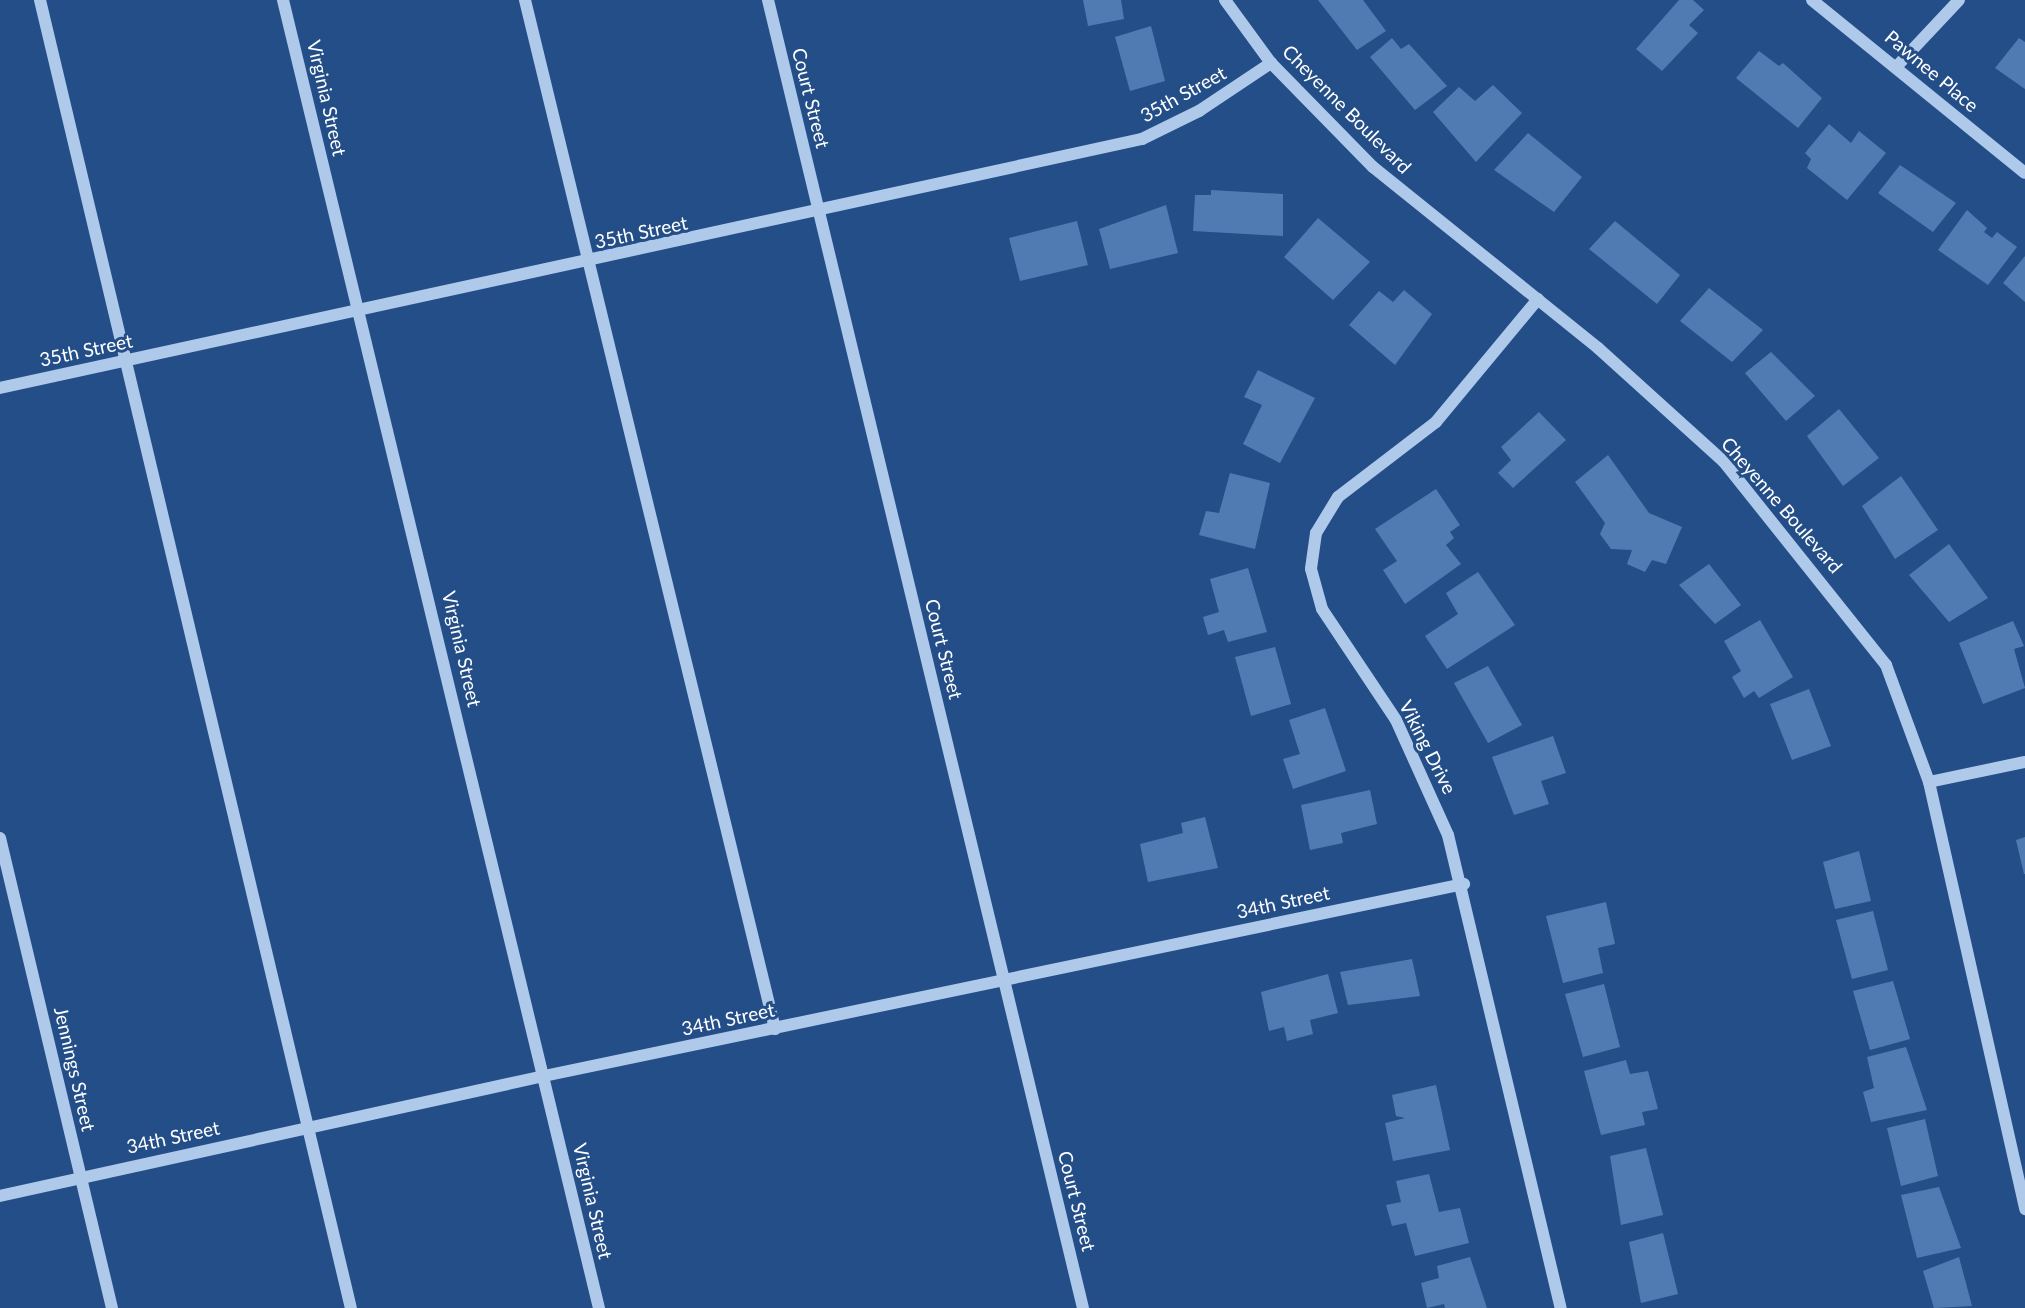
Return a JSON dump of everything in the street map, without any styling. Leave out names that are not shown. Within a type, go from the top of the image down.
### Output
[{"type":"street","points":[[40,0],[311,1128],[351,1308]]},
{"type":"street","name":"Virginia Street","points":[[284,0],[599,1308]]},
{"type":"street","points":[[525,0],[775,1029]]},
{"type":"street","name":"Court Street","points":[[768,0],[1083,1308]]},
{"type":"street","name":"Cheyenne Boulevard","points":[[1225,0],[1271,63],[1373,167],[1538,299],[1724,462],[1840,603],[1886,665],[1930,782],[2025,1209]]},
{"type":"street","name":"Pawnee Place","points":[[1812,0],[1898,65],[2025,173]]},
{"type":"street","points":[[1898,65],[1959,0]]},
{"type":"street","name":"35th Street","points":[[0,388],[588,263],[1142,139],[1199,111],[1271,63]]},
{"type":"street","name":"Viking Drive","points":[[1538,299],[1436,422],[1338,497],[1316,533],[1311,569],[1322,609],[1396,720],[1422,769],[1464,884],[1561,1308]]},
{"type":"street","points":[[1930,782],[2025,762]]},
{"type":"street","name":"Jennings Street","points":[[0,838],[112,1308]]},
{"type":"street","name":"34th Street","points":[[0,1196],[544,1076],[1464,884]]},
{"type":"building","points":[[1083,0],[1121,0],[1124,19],[1088,26]]},
{"type":"building","points":[[1318,0],[1363,0],[1386,31],[1357,50]]},
{"type":"building","points":[[1679,0],[1693,0],[1704,10],[1689,25],[1698,33],[1662,71],[1636,49]]},
{"type":"building","points":[[1151,26],[1165,81],[1130,91],[1115,37]]},
{"type":"building","points":[[1392,38],[1401,49],[1409,44],[1447,86],[1415,110],[1370,57]]},
{"type":"building","points":[[2019,38],[2025,42],[2025,89],[1995,68]]},
{"type":"building","points":[[1759,51],[1779,66],[1783,63],[1822,98],[1798,128],[1736,78]]},
{"type":"building","points":[[1493,85],[1522,113],[1476,162],[1433,112],[1459,87],[1475,101]]},
{"type":"building","points":[[1829,124],[1851,143],[1859,131],[1886,153],[1847,200],[1807,168],[1811,159],[1805,153]]},
{"type":"building","points":[[1528,133],[1582,177],[1554,212],[1494,170]]},
{"type":"building","points":[[1900,165],[1956,203],[1933,232],[1878,193]]},
{"type":"building","points":[[1211,190],[1283,194],[1283,236],[1193,231],[1195,195],[1211,195]]},
{"type":"building","points":[[1166,205],[1178,253],[1110,269],[1099,229]]},
{"type":"building","points":[[1967,210],[1987,228],[1984,232],[1992,238],[1997,232],[2017,247],[1988,285],[1938,250]]},
{"type":"building","points":[[1318,218],[1370,262],[1333,300],[1284,257]]},
{"type":"building","points":[[1077,221],[1088,265],[1020,281],[1009,238]]},
{"type":"building","points":[[1615,221],[1680,275],[1657,304],[1589,249]]},
{"type":"building","points":[[2025,256],[2025,302],[2003,283]]},
{"type":"building","points":[[1709,288],[1763,330],[1732,362],[1680,321]]},
{"type":"building","points":[[1404,290],[1432,314],[1395,365],[1349,325],[1379,291],[1393,302]]},
{"type":"building","points":[[1771,352],[1815,396],[1786,421],[1745,373]]},
{"type":"building","points":[[1258,370],[1315,398],[1280,463],[1243,444],[1262,405],[1244,397]]},
{"type":"building","points":[[1839,409],[1879,458],[1843,486],[1807,436]]},
{"type":"building","points":[[1539,412],[1566,440],[1513,488],[1498,473],[1511,460],[1501,447]]},
{"type":"building","points":[[1608,455],[1649,513],[1682,527],[1666,564],[1652,560],[1645,572],[1627,564],[1632,550],[1611,549],[1600,534],[1605,523],[1575,482]]},
{"type":"building","points":[[1230,473],[1270,483],[1255,549],[1199,535],[1206,511],[1219,513]]},
{"type":"building","points":[[1901,476],[1938,530],[1895,559],[1862,506]]},
{"type":"building","points":[[1436,489],[1460,525],[1450,532],[1454,538],[1446,545],[1461,564],[1405,604],[1383,570],[1397,561],[1375,529]]},
{"type":"building","points":[[1949,544],[1988,598],[1949,622],[1909,575]]},
{"type":"building","points":[[1709,564],[1741,605],[1715,624],[1679,585]]},
{"type":"building","points":[[1248,568],[1267,632],[1228,642],[1224,630],[1208,635],[1203,617],[1219,612],[1210,579]]},
{"type":"building","points":[[1478,572],[1515,625],[1447,669],[1425,636],[1458,614],[1446,593]]},
{"type":"building","points":[[1760,620],[1793,677],[1759,698],[1754,691],[1744,698],[1732,677],[1741,671],[1724,641]]},
{"type":"building","points":[[2013,621],[2024,646],[2014,649],[2025,688],[1983,704],[1959,643]]},
{"type":"building","points":[[1275,647],[1291,704],[1251,716],[1235,657]]},
{"type":"building","points":[[1488,666],[1522,725],[1488,743],[1454,683]]},
{"type":"building","points":[[1809,689],[1831,746],[1792,760],[1770,704]]},
{"type":"building","points":[[1325,708],[1346,771],[1293,789],[1283,759],[1300,754],[1289,720]]},
{"type":"building","points":[[1553,736],[1566,773],[1541,781],[1549,804],[1514,815],[1492,757]]},
{"type":"building","points":[[1370,790],[1377,824],[1341,833],[1343,843],[1310,850],[1301,805]]},
{"type":"building","points":[[1205,817],[1218,868],[1148,882],[1140,844],[1183,833],[1181,823]]},
{"type":"building","points":[[2025,837],[2025,874],[2024,874],[2016,840]]},
{"type":"building","points":[[1859,851],[1871,901],[1835,909],[1823,862]]},
{"type":"building","points":[[1606,902],[1615,944],[1598,948],[1603,973],[1563,983],[1546,916]]},
{"type":"building","points":[[1873,911],[1888,970],[1852,979],[1836,920]]},
{"type":"building","points":[[1412,959],[1420,996],[1348,1005],[1340,972]]},
{"type":"building","points":[[1328,974],[1338,1013],[1310,1020],[1313,1034],[1287,1041],[1284,1027],[1269,1031],[1261,992]]},
{"type":"building","points":[[1893,981],[1910,1039],[1870,1050],[1853,991]]},
{"type":"building","points":[[1604,984],[1620,1047],[1583,1057],[1565,994]]},
{"type":"building","points":[[1906,1047],[1927,1110],[1871,1122],[1863,1092],[1874,1088],[1867,1057]]},
{"type":"building","points":[[1626,1060],[1630,1074],[1648,1071],[1658,1109],[1642,1112],[1645,1125],[1601,1135],[1584,1071]]},
{"type":"building","points":[[1436,1085],[1450,1150],[1393,1161],[1385,1123],[1405,1118],[1396,1116],[1392,1095]]},
{"type":"building","points":[[1925,1119],[1938,1176],[1901,1186],[1887,1128]]},
{"type":"building","points":[[1646,1148],[1663,1215],[1621,1225],[1610,1156]]},
{"type":"building","points":[[1429,1174],[1439,1212],[1460,1208],[1469,1243],[1415,1256],[1406,1223],[1392,1226],[1386,1205],[1401,1202],[1396,1181]]},
{"type":"building","points":[[1939,1187],[1961,1248],[1917,1258],[1901,1195]]},
{"type":"building","points":[[1663,1233],[1678,1294],[1641,1303],[1629,1242]]},
{"type":"building","points":[[1470,1257],[1487,1308],[1445,1308],[1444,1304],[1427,1308],[1421,1283],[1439,1278],[1437,1266]]},
{"type":"building","points":[[1959,1257],[1972,1306],[1934,1308],[1923,1271]]}]
